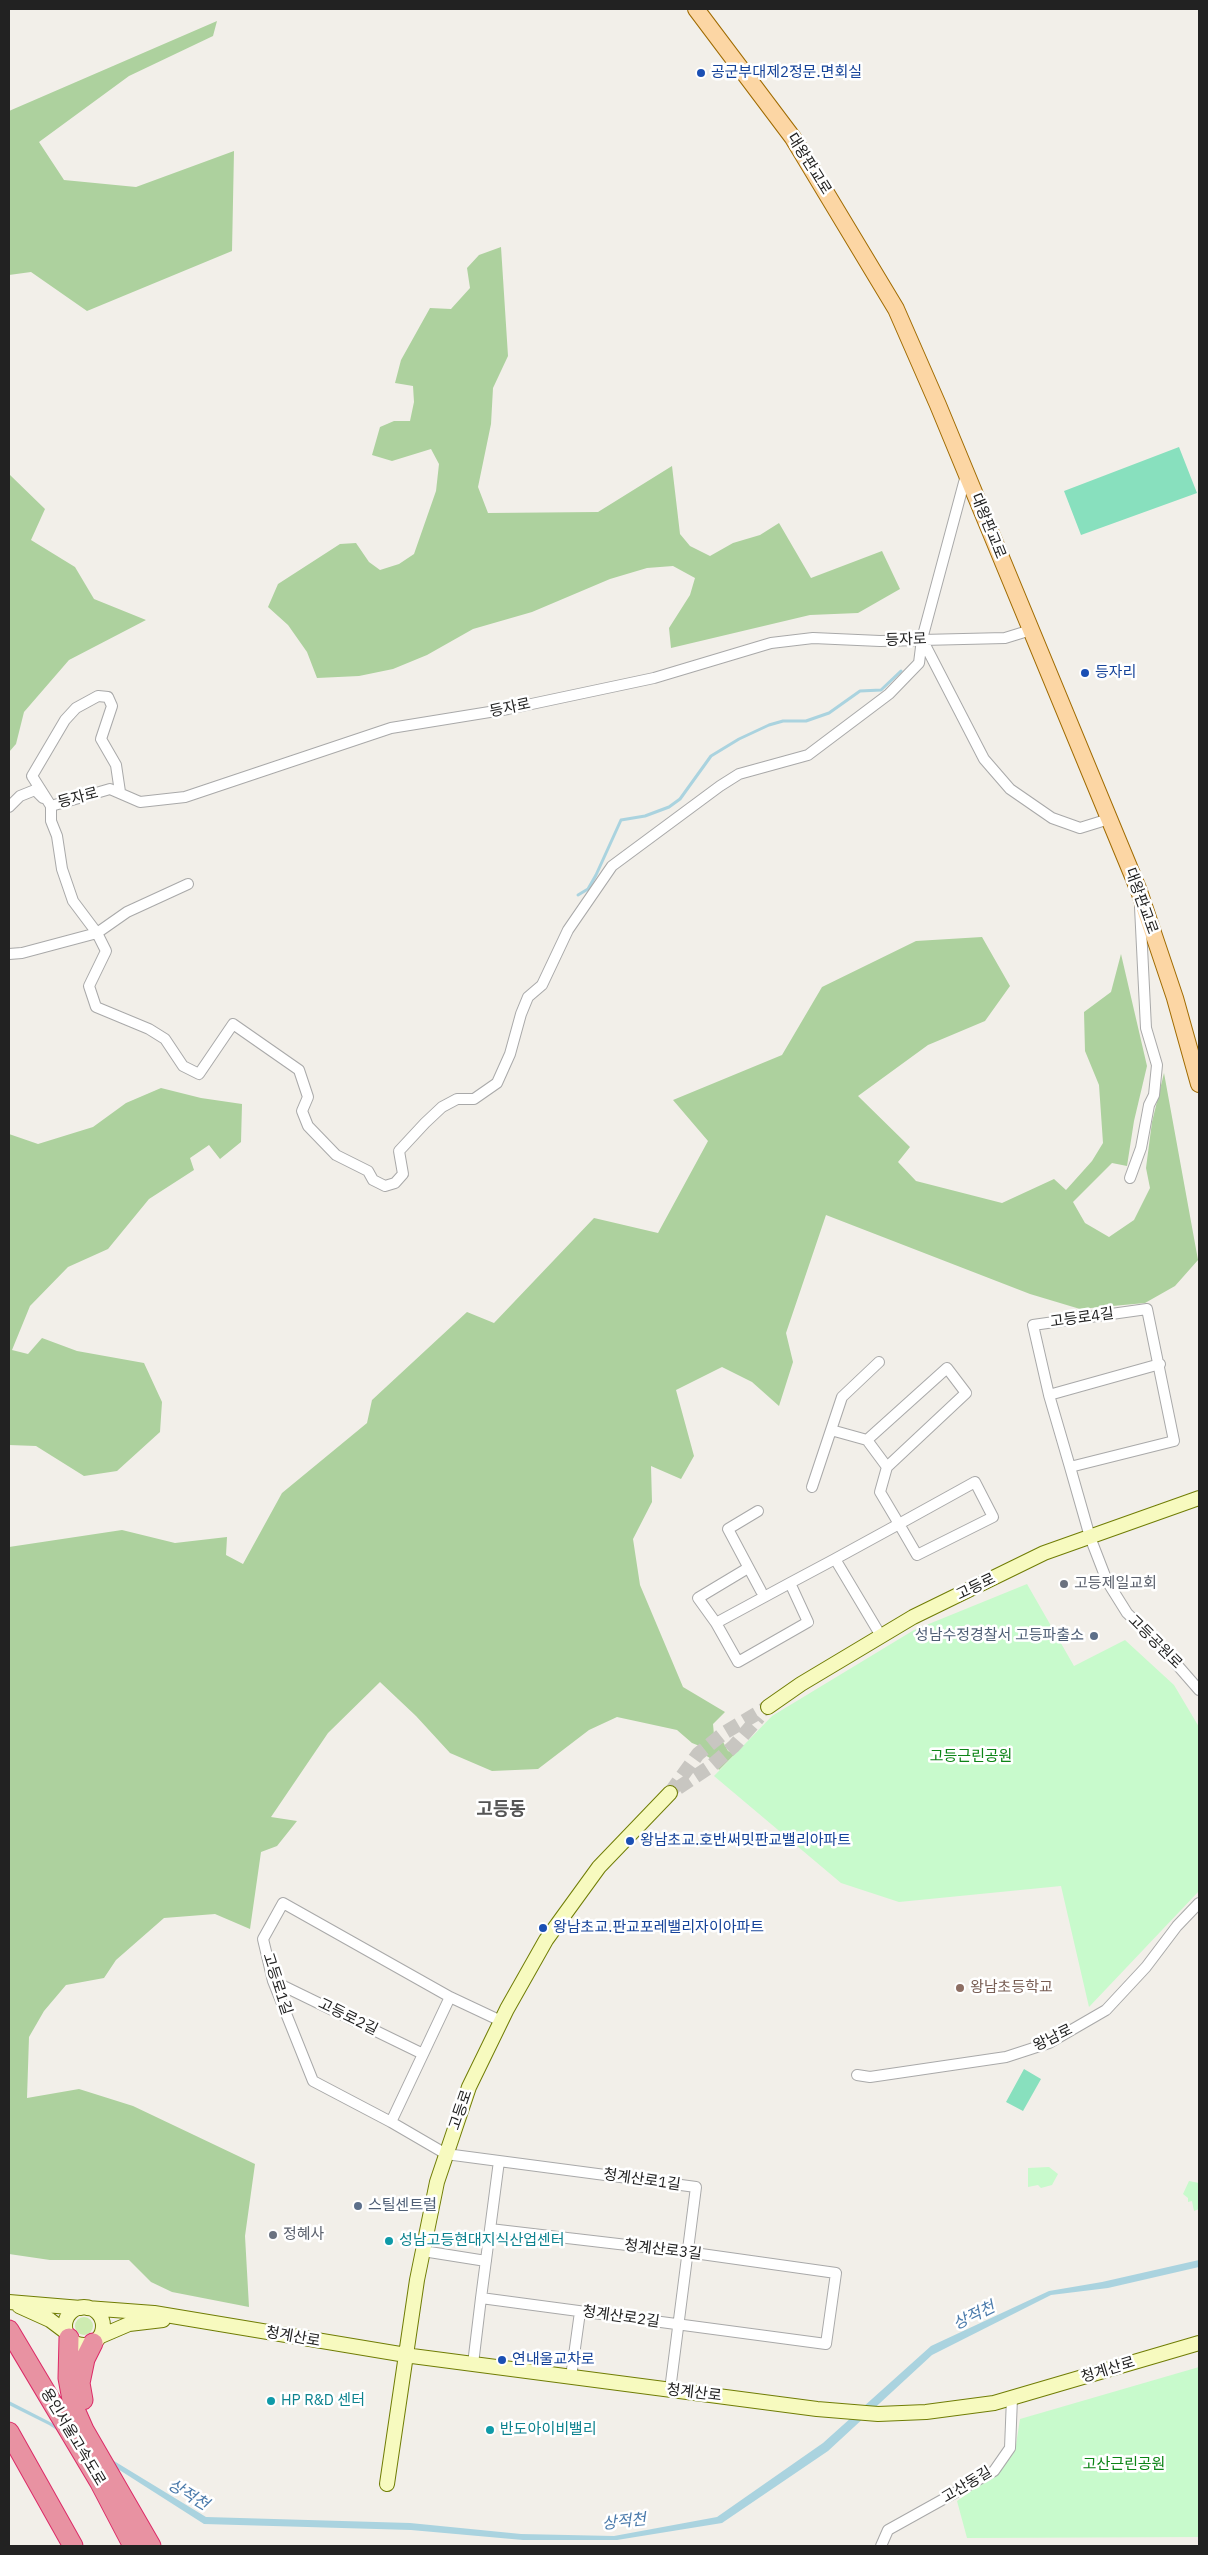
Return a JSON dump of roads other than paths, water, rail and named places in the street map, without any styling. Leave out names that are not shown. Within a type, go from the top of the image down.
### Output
[{"type":"highway","name":"용인서울고속도로","points":[[9,2330],[100,2483],[133,2546]]},
{"type":"highway","points":[[68,2335],[72,2405],[89,2428],[162,2546]]},
{"type":"highway","points":[[97,2339],[85,2359],[80,2383],[81,2396],[89,2428],[151,2546]]},
{"type":"highway","points":[[9,2432],[73,2546]]},
{"type":"main road","name":"대왕판교로","points":[[696,9],[793,138],[896,308],[1139,891],[1175,998],[1199,1084]]},
{"type":"main road","name":"고등로","points":[[768,1707],[801,1684],[913,1617],[1044,1553],[1199,1498]]},
{"type":"main road","name":"고등로","points":[[387,2484],[405,2355],[437,2182],[469,2087],[501,2021],[546,1940],[599,1868],[670,1793]]},
{"type":"main road","name":"청계산로","points":[[9,2303],[154,2314],[405,2355],[817,2409],[878,2414],[926,2412],[994,2403],[1199,2343]]},
{"type":"main road","name":"청계산로","points":[[9,2303],[39,2314],[68,2335]]},
{"type":"main road","points":[[84,2308],[98,2313],[103,2330],[97,2339],[80,2345],[68,2335],[67,2320],[75,2310],[84,2308]]},
{"type":"main road","name":"청계산로","points":[[97,2339],[129,2324],[184,2319]]},
{"type":"street","points":[[120,792],[116,765],[101,739],[112,706],[108,697],[98,696],[76,708],[65,720],[32,776],[51,806],[51,821],[57,836],[62,869],[73,901],[97,933],[106,951],[89,986],[96,1007],[149,1029],[165,1039],[183,1066],[199,1074],[234,1024],[299,1070],[308,1097],[302,1111],[308,1126],[336,1155],[368,1171],[373,1180],[385,1186],[395,1183],[403,1174],[399,1151],[425,1123],[442,1107],[457,1099],[474,1098],[497,1083],[510,1054],[521,1014],[528,998],[542,985],[568,930],[612,866],[739,774],[808,755],[902,682],[919,663],[922,639],[966,474]]},
{"type":"street","name":"등자로","points":[[9,807],[20,796],[35,790],[51,806],[110,789],[120,792],[129,799],[140,802],[185,797],[391,728],[508,709],[654,678],[771,643],[813,638],[880,641],[1005,638],[1031,630]]},
{"type":"street","points":[[922,639],[984,759],[1010,789],[1052,818],[1080,828],[1110,819]]},
{"type":"street","points":[[9,954],[22,953],[97,933],[127,912],[188,884]]},
{"type":"street","points":[[1130,1178],[1141,1148],[1149,1105],[1154,1095],[1157,1065],[1146,1028],[1139,891]]},
{"type":"street","name":"고등로4길","points":[[1070,1467],[1174,1441],[1160,1364],[1147,1309],[1034,1325],[1049,1395],[1090,1537]]},
{"type":"street","points":[[812,1487],[842,1397],[879,1362]]},
{"type":"street","points":[[1049,1395],[1160,1364]]},
{"type":"street","points":[[716,1623],[835,1559],[899,1524],[975,1482],[993,1516],[917,1555],[899,1524],[880,1492],[886,1467],[966,1393],[948,1368],[867,1440]]},
{"type":"street","points":[[831,1430],[867,1440],[886,1467]]},
{"type":"street","points":[[758,1511],[728,1529],[761,1590]]},
{"type":"street","name":"고등공원로","points":[[1090,1537],[1106,1581],[1127,1613],[1160,1644],[1199,1690]]},
{"type":"street","points":[[835,1559],[882,1636]]},
{"type":"street","points":[[748,1568],[698,1598],[716,1623],[738,1662],[808,1622],[790,1583]]},
{"type":"street","name":"고등로1길","points":[[446,2154],[391,2122],[313,2081],[273,1981],[263,1939],[283,1903],[450,1997],[501,2021]]},
{"type":"street","name":"왕남로","points":[[857,2075],[870,2077],[1006,2057],[1048,2043],[1106,2010],[1146,1967],[1178,1926],[1199,1903]]},
{"type":"street","name":"고등로2길","points":[[273,1981],[423,2054]]},
{"type":"street","points":[[391,2122],[450,1997]]},
{"type":"street","name":"청계산로1길","points":[[446,2154],[696,2187],[670,2390]]},
{"type":"street","points":[[473,2364],[499,2161]]},
{"type":"street","name":"청계산로3길","points":[[490,2229],[687,2252],[836,2273]]},
{"type":"street","points":[[423,2251],[486,2261]]},
{"type":"street","name":"청계산로2길","points":[[482,2298],[826,2344],[836,2273]]},
{"type":"street","points":[[571,2377],[580,2312]]},
{"type":"street","name":"고산동길","points":[[881,2546],[888,2530],[994,2471],[1010,2448],[1012,2398]]},
{"type":"water","points":[[1199,2260],[1199,2267],[1108,2288],[1051,2295],[932,2355],[828,2451],[722,2523],[617,2540],[523,2540],[411,2530],[204,2524],[49,2425],[9,2405],[9,2401],[50,2422],[206,2517],[410,2523],[521,2534],[614,2536],[717,2517],[823,2443],[931,2346],[1049,2291],[1102,2282]]},
{"type":"waterway","points":[[578,895],[588,889],[621,820],[645,816],[669,807],[680,799],[711,756],[739,739],[769,725],[783,721],[806,721],[829,713],[860,691],[881,690],[901,671]]},
{"type":"tunnel","points":[[670,1793],[698,1754],[724,1733],[768,1707]]},
{"type":"tunnel","points":[[678,1788],[711,1766],[734,1746],[759,1717]]},
{"type":"place","name":"공군부대제2정문.면회실","points":[[701,73]]},
{"type":"place","name":"등자리","points":[[1085,673]]},
{"type":"place","name":"고등제일교회","points":[[1064,1584]]},
{"type":"place","name":"성남수정경찰서 고등파출소","points":[[1094,1636]]},
{"type":"place","name":"왕남초교.호반써밋판교밸리아파트","points":[[630,1841]]},
{"type":"place","name":"왕남초교.판교포레밸리자이아파트","points":[[543,1928]]},
{"type":"place","name":"왕남초등학교","points":[[960,1988]]},
{"type":"place","name":"스틸센트럴","points":[[358,2206]]},
{"type":"place","name":"정혜사","points":[[273,2235]]},
{"type":"place","name":"성남고등현대지식산업센터","points":[[389,2241]]},
{"type":"place","name":"연내울교차로","points":[[502,2360]]},
{"type":"place","name":"HP R&D 센터","points":[[271,2401]]},
{"type":"place","name":"반도아이비밸리","points":[[490,2430]]},
{"type":"district","name":"고등동","points":[[501,1810]]},
{"type":"park label","name":"고등근린공원","points":[[971,1757]]},
{"type":"park label","name":"고산근린공원","points":[[1124,2465]]},
{"type":"water label","name":"상적천","points":[[974,2316]]},
{"type":"water label","name":"상적천","points":[[188,2495]]},
{"type":"water label","name":"상적천","points":[[624,2522]]}]
